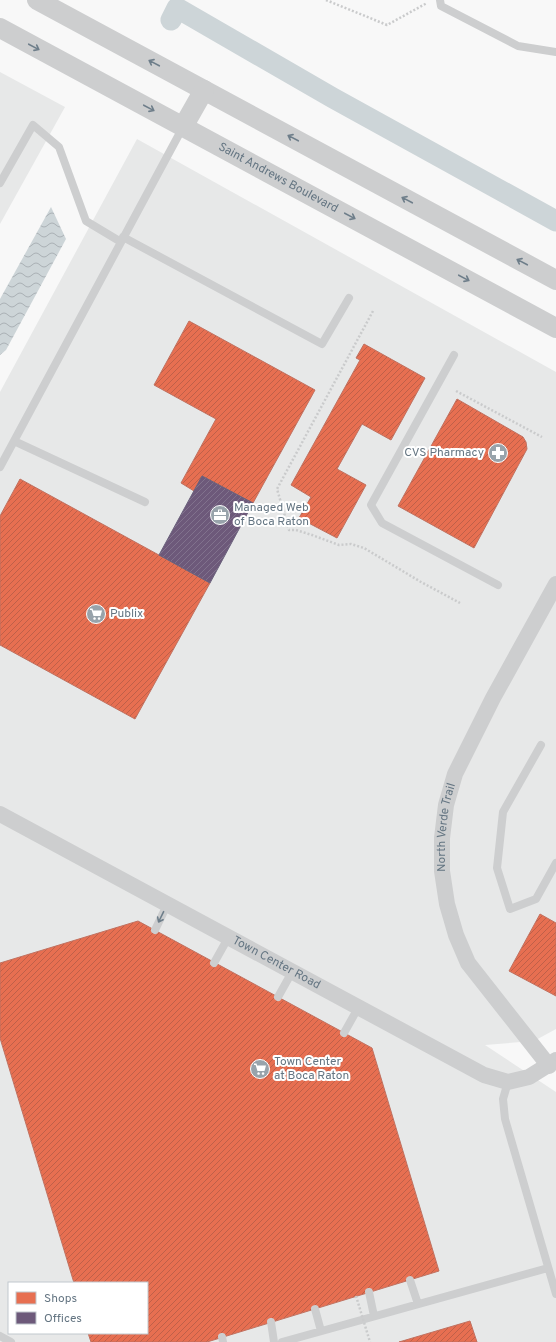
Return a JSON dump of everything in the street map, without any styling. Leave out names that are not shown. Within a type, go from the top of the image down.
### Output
[{"type":"street","points":[[37,0],[556,280]]},
{"type":"street","name":"Saint Andrews Boulevard","points":[[0,28],[556,328]]},
{"type":"street","points":[[183,127],[204,90]]},
{"type":"street","name":"North Verde Trail","points":[[552,1063],[468,963],[456,935],[447,904],[442,871],[442,838],[446,805],[455,774],[494,698],[556,584]]},
{"type":"street","name":"Town Center Road","points":[[0,814],[479,1073],[508,1082]]},
{"type":"street","points":[[508,1082],[529,1077],[552,1063]]},
{"type":"lane","points":[[440,0],[441,6],[518,46],[556,52]]},
{"type":"lane","points":[[0,183],[33,125],[59,147],[86,221],[322,344],[348,298]]},
{"type":"lane","points":[[0,467],[183,127]]},
{"type":"lane","points":[[454,355],[371,505],[382,523],[498,585]]},
{"type":"lane","points":[[14,441],[145,502]]},
{"type":"lane","points":[[540,745],[503,812],[497,868],[510,910],[536,899],[553,877],[556,863]]},
{"type":"lane","points":[[154,930],[167,905]]},
{"type":"lane","points":[[214,963],[228,938]]},
{"type":"lane","points":[[278,997],[292,972]]},
{"type":"lane","points":[[344,1033],[358,1008]]},
{"type":"lane","points":[[508,1082],[504,1099],[505,1119],[556,1294]]},
{"type":"lane","points":[[282,1342],[548,1268]]},
{"type":"lane","points":[[410,1280],[418,1304]]},
{"type":"lane","points":[[369,1292],[374,1316]]},
{"type":"lane","points":[[315,1309],[321,1331]]},
{"type":"lane","points":[[271,1322],[274,1342]]},
{"type":"lane","points":[[0,1336],[11,1342]]},
{"type":"path","points":[[326,0],[387,25],[433,0]]},
{"type":"path","points":[[373,311],[277,489],[289,530],[296,530],[339,545],[351,544],[364,548],[460,604]]},
{"type":"path","points":[[456,391],[542,437]]},
{"type":"path","points":[[356,1296],[370,1342]]},
{"type":"shaded area","points":[[0,72],[65,107],[0,224]]},
{"type":"shaded area","points":[[137,139],[556,372],[556,1029],[534,1041],[485,1045],[556,1092],[556,1342],[0,1342],[0,392]]},
{"type":"water","points":[[51,207],[66,239],[6,350],[0,355],[0,299]]},
{"type":"building: Shops","points":[[189,321],[315,390],[253,503],[202,476],[194,491],[181,483],[216,419],[154,385]]},
{"type":"building: Shops","points":[[364,344],[425,378],[391,440],[362,424],[337,469],[366,485],[337,538],[299,518],[311,497],[291,485],[360,360],[356,358]]},
{"type":"building: Shops","points":[[457,399],[523,437],[526,442],[527,449],[474,548],[398,506]]},
{"type":"building: Shops","name":"Publix","points":[[20,479],[210,583],[135,719],[0,645],[0,516]]},
{"type":"building: Shops","points":[[540,914],[556,923],[556,996],[509,971]]},
{"type":"building: Shops","points":[[138,921],[372,1048],[439,1271],[207,1342],[91,1342],[88,1334],[148,1334],[148,1282],[74,1282],[0,1038],[0,963]]},
{"type":"building: Shops","points":[[470,1321],[477,1342],[399,1342]]},
{"type":"building: Offices","points":[[202,476],[253,503],[210,583],[159,555]]},
{"type":"waterway","points":[[171,20],[177,8],[333,98],[556,221]]},
{"type":"place","name":"CVS Pharmacy","points":[[498,453]]},
{"type":"place","name":"Managed Web of Boca Raton","points":[[220,515]]},
{"type":"place","name":"Publix","points":[[96,614]]},
{"type":"place","name":"Town Center at Boca Raton","points":[[260,1069]]}]
